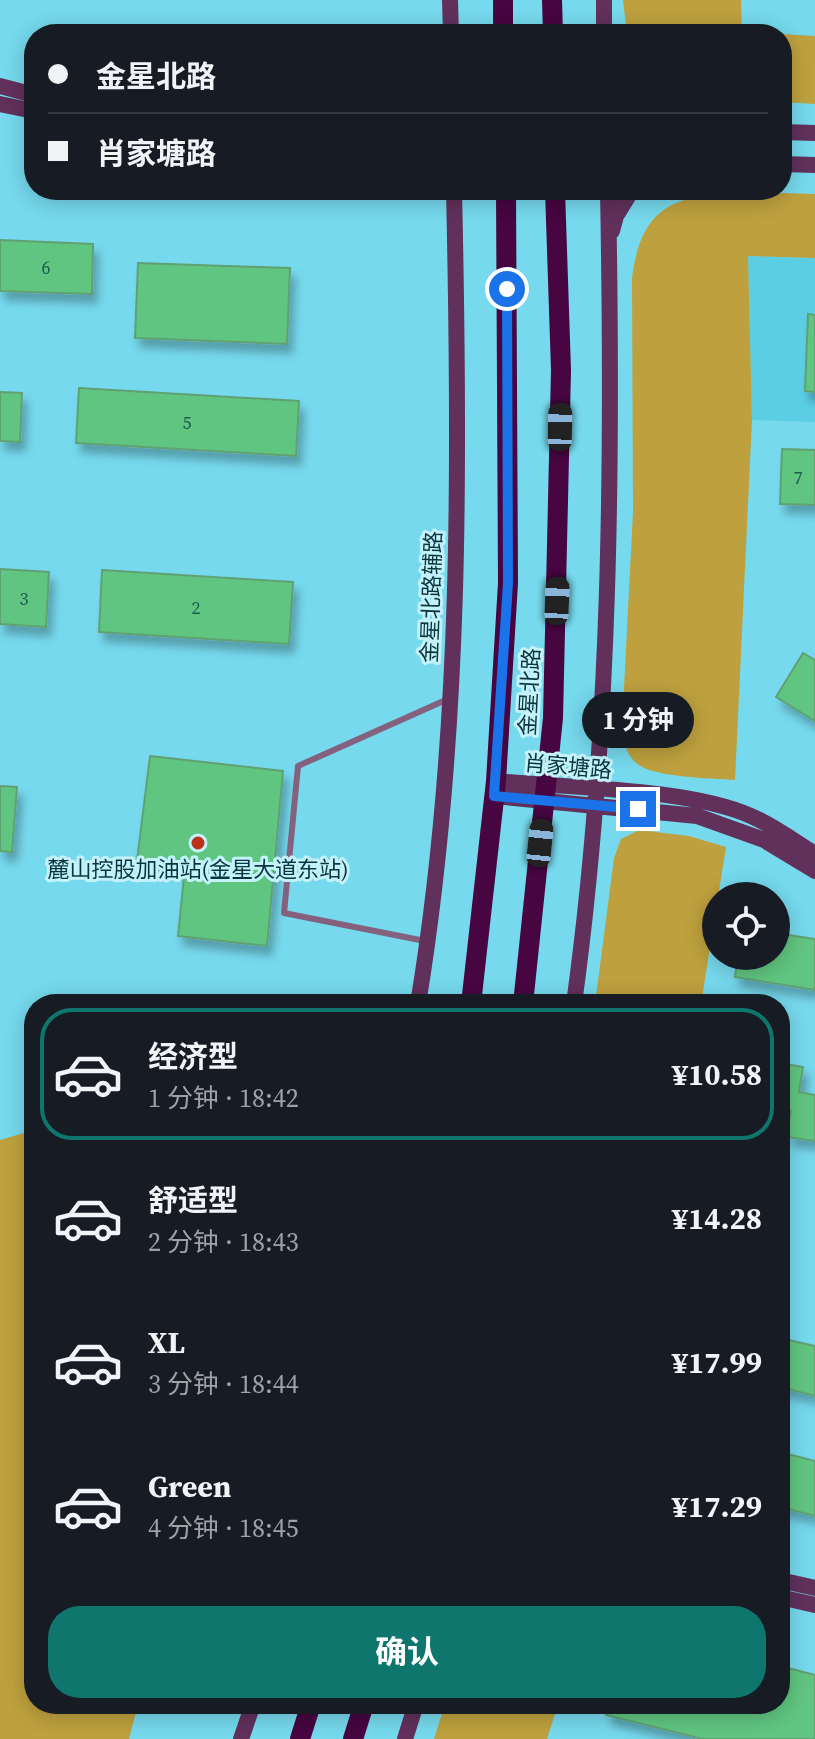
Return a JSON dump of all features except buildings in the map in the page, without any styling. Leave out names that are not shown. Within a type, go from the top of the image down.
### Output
[{"type":"main road","points":[[450,0],[451,24]]},
{"type":"main road","points":[[503,0],[503,24]]},
{"type":"main road","points":[[552,0],[553,24]]},
{"type":"main road","points":[[604,0],[604,24]]},
{"type":"main road","points":[[0,86],[24,92]]},
{"type":"main road","points":[[0,104],[24,109]]},
{"type":"main road","points":[[792,132],[815,133]]},
{"type":"main road","points":[[792,164],[815,165]]},
{"type":"main road","points":[[451,200],[454,211]]},
{"type":"main road","name":"金星北路辅路","points":[[420,994],[428,942],[448,699],[457,456],[454,200]]},
{"type":"main road","name":"金星北路","points":[[472,994],[495,789],[508,583],[506,200]]},
{"type":"main road","name":"金星北路","points":[[524,994],[553,718],[561,370],[555,200]]},
{"type":"main road","points":[[575,994],[596,798],[608,645],[612,481],[608,200]]},
{"type":"main road","points":[[609,244],[616,216],[626,200]]},
{"type":"main road","name":"肖家塘路","points":[[495,789],[726,807],[770,826],[815,854]]},
{"type":"main road","name":"肖家塘路","points":[[596,798],[719,822],[764,840],[815,871]]},
{"type":"main road","points":[[790,1582],[815,1588]]},
{"type":"main road","points":[[790,1599],[815,1605]]},
{"type":"main road","points":[[241,1739],[250,1714]]},
{"type":"main road","points":[[300,1739],[308,1714]]},
{"type":"main road","points":[[353,1739],[361,1714]]},
{"type":"main road","points":[[405,1739],[413,1714]]},
{"type":"lane","points":[[428,942],[284,913],[298,766],[448,699]]},
{"type":"shaded area","points":[[623,0],[741,0],[742,24],[626,24]]},
{"type":"shaded area","points":[[792,35],[815,36],[815,104],[792,103]]},
{"type":"shaded area","points":[[792,193],[815,194],[815,258],[748,256],[752,420],[735,780],[682,776],[643,767],[629,754],[622,727],[633,512],[632,278],[645,232],[668,207],[684,200],[792,200]]},
{"type":"shaded area","points":[[748,256],[815,258],[815,422],[752,420]]},
{"type":"shaded area","points":[[639,830],[689,836],[726,847],[720,882],[702,882],[702,970],[706,970],[703,994],[596,994],[614,858],[621,839]]},
{"type":"shaded area","points":[[24,1133],[24,1714],[135,1714],[129,1739],[0,1739],[0,1140]]},
{"type":"shaded area","points":[[442,1714],[555,1714],[547,1739],[434,1739]]},
{"type":"place","name":"麓山控股加油站(金星大道东站)","points":[[198,843]]},
{"type":"route","points":[[507,289],[508,583],[494,796],[638,809]]}]
